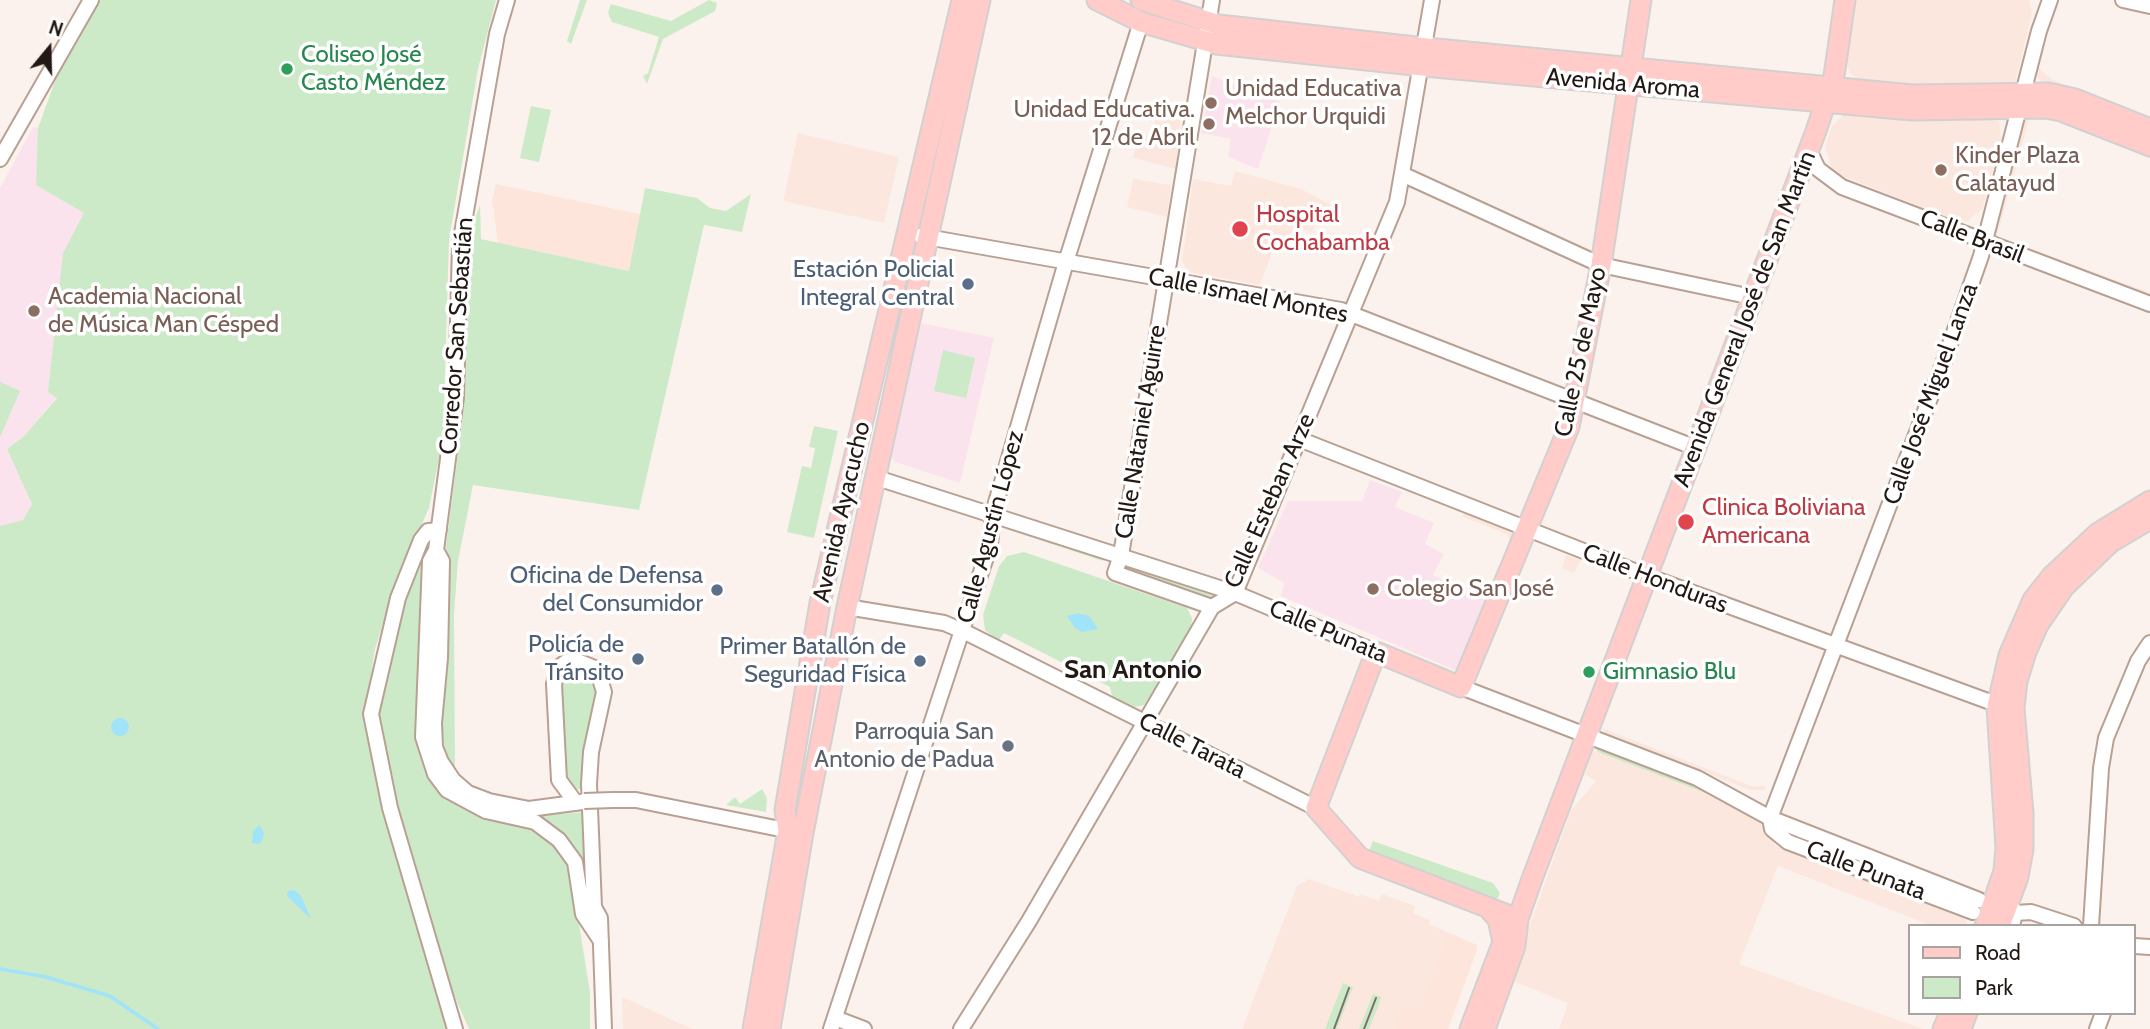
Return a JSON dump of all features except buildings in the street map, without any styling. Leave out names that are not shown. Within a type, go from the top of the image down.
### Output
[{"type":"main road","name":"Avenida Ayacucho","points":[[770,1029],[795,832],[785,810],[818,615],[962,0]]},
{"type":"main road","name":"Avenida Ayacucho","points":[[753,1029],[980,0]]},
{"type":"main road","name":"Avenida Aroma","points":[[1097,0],[1141,22],[1424,57],[1828,95],[2021,99],[2064,96],[2150,129]]},
{"type":"main road","name":"Avenida Aroma","points":[[1141,0],[1206,32]]},
{"type":"main road","name":"Calle 25 de Mayo","points":[[1461,687],[1569,427],[1576,403],[1601,265],[1641,0]]},
{"type":"main road","name":"Avenida General José de San Martín","points":[[1485,1029],[1515,946],[1518,919],[1809,150],[1828,95],[1845,0]]},
{"type":"main road","name":"Avenida Aroma","points":[[2021,99],[2061,111],[2150,146]]},
{"type":"main road","points":[[1993,912],[2004,871],[2007,825],[2005,707],[2009,655],[2033,600],[2077,550],[2116,519],[2150,502]]},
{"type":"main road","points":[[2005,707],[2026,652],[2049,607],[2092,558],[2131,529],[2150,519]]},
{"type":"main road","points":[[1316,808],[1376,652]]},
{"type":"main road","name":"Calle Punata","points":[[1376,652],[1461,687]]},
{"type":"main road","name":"Calle Tarata","points":[[1316,808],[1360,858],[1518,919]]},
{"type":"main road","points":[[1470,1029],[1503,942],[1497,919],[1490,910]]},
{"type":"street","points":[[0,159],[92,0]]},
{"type":"street","name":"Corredor San Sebastián","points":[[507,0],[495,47],[460,245],[456,398],[436,550],[430,561],[423,737],[426,753],[447,790],[486,811],[535,822],[559,840],[575,862],[583,914],[601,941]]},
{"type":"street","name":"Calle Nataniel Aguirre","points":[[1212,0],[1121,555],[1115,573],[1212,607]]},
{"type":"street","name":"Calle Esteban Arze","points":[[961,1029],[1146,723],[1212,607],[1234,593],[1390,223],[1404,175],[1432,0]]},
{"type":"street","name":"Calle José Miguel Lanza","points":[[1770,818],[1943,364],[1983,242],[2050,0]]},
{"type":"street","points":[[2123,0],[2150,6]]},
{"type":"street","name":"Calle Agustín López","points":[[833,1023],[993,535],[993,513],[1066,262],[1141,22]]},
{"type":"street","name":"Calle Brasil","points":[[1809,150],[1818,169],[1842,187],[2150,304]]},
{"type":"street","points":[[1404,175],[1601,265],[1752,297]]},
{"type":"street","name":"Calle Ismael Montes","points":[[906,233],[1350,313],[1696,448]]},
{"type":"street","name":"Calle Honduras","points":[[1299,439],[1647,576],[1837,648],[2005,707]]},
{"type":"street","name":"Calle Punata","points":[[874,477],[993,513],[1234,593],[1376,652]]},
{"type":"street","points":[[439,530],[428,531],[421,540],[398,598],[371,714],[390,808],[454,1029]]},
{"type":"street","name":"Corredor San Sebastián","points":[[436,550],[442,561],[435,747],[453,780],[468,793],[489,802],[529,809],[580,802],[636,800],[795,832]]},
{"type":"street","name":"Calle Tarata","points":[[847,607],[944,623],[963,631],[1316,808]]},
{"type":"street","points":[[2091,924],[2101,768],[2106,738],[2126,688],[2150,643]]},
{"type":"street","points":[[580,802],[559,780],[554,684],[558,668],[575,660],[597,668],[602,677],[604,692],[591,752],[589,784],[594,907],[600,919],[604,1029]]},
{"type":"street","name":"Calle Punata","points":[[1461,687],[1698,778],[1770,818],[1993,912],[2031,912],[2068,924]]},
{"type":"street","points":[[833,1023],[864,1029]]},
{"type":"shaded area","points":[[1856,0],[2029,0],[2032,13],[2015,83],[1898,86],[1859,80],[1850,74],[1846,61]]},
{"type":"shaded area","points":[[2038,67],[2051,79],[2150,118],[2150,122],[2043,84],[2036,74]]},
{"type":"shaded area","points":[[1212,76],[1280,102],[1258,169],[1228,157],[1231,139],[1201,133]]},
{"type":"shaded area","points":[[1846,112],[1999,121],[2001,138],[1983,208],[1968,221],[1957,221],[1833,172],[1825,147],[1832,126]]},
{"type":"shaded area","points":[[2042,112],[2150,153],[2150,158],[2049,118],[2029,119],[1997,236],[2150,293],[2150,299],[1995,242],[1996,237],[1992,235],[2024,117]]},
{"type":"shaded area","points":[[1156,116],[1181,120],[1176,169],[1133,158],[1139,135],[1151,138]]},
{"type":"shaded area","name":"Academia Nacional de Música Man Césped","points":[[33,127],[38,128],[97,199],[57,397],[24,436],[7,449],[32,504],[23,520],[0,526],[0,188]]},
{"type":"shaded area","points":[[798,133],[899,157],[884,223],[783,201]]},
{"type":"shaded area","name":"Hospital Cochabamba","points":[[1235,171],[1301,189],[1331,205],[1311,232],[1296,227],[1284,245],[1275,245],[1260,285],[1189,272],[1182,262],[1193,179],[1231,186]]},
{"type":"shaded area","points":[[1133,179],[1171,185],[1167,217],[1127,207]]},
{"type":"shaded area","points":[[496,184],[640,214],[630,271],[498,243],[492,200]]},
{"type":"shaded area","points":[[921,323],[994,338],[960,483],[895,462],[891,456]]},
{"type":"shaded area","name":"Colegio San José","points":[[1370,480],[1402,492],[1395,507],[1434,523],[1425,544],[1444,554],[1433,575],[1486,601],[1457,671],[1281,596],[1284,583],[1258,568],[1288,501],[1362,501]]},
{"type":"shaded area","points":[[1464,513],[1511,531],[1516,540],[1489,606],[1484,604],[1510,541],[1507,534],[1463,517]]},
{"type":"shaded area","points":[[1566,555],[1581,560],[1574,573],[1562,568]]},
{"type":"shaded area","points":[[1602,728],[1754,787],[1764,785],[1766,790],[1750,790],[1606,734]]},
{"type":"shaded area","points":[[1593,750],[1764,815],[1761,826],[1772,835],[1774,845],[1965,919],[1967,924],[1927,924],[1778,866],[1739,964],[1923,1029],[1559,1029],[1568,1003],[1510,980],[1571,810],[1596,781],[1585,774]]},
{"type":"shaded area","points":[[1309,879],[1359,897],[1360,894],[1379,901],[1382,894],[1415,906],[1413,913],[1430,920],[1429,924],[1477,945],[1448,1029],[1242,1029],[1297,886]]},
{"type":"shaded area","points":[[1448,935],[1477,945],[1477,950],[1448,1029],[1395,1029],[1403,1006],[1420,1011]]},
{"type":"shaded area","points":[[622,997],[627,999],[692,1029],[623,1029]]},
{"type":"green space","points":[[100,0],[496,0],[478,69],[449,240],[443,438],[429,508],[394,588],[375,649],[364,719],[385,818],[400,855],[448,1029],[0,1029],[0,526],[23,520],[32,504],[7,449],[24,436],[57,398],[48,392],[63,253],[84,213],[36,185],[38,128],[58,73]]},
{"type":"green space","points":[[580,0],[587,0],[571,44],[567,41]]},
{"type":"green space","points":[[709,0],[717,3],[715,11],[663,39],[647,84],[643,76],[648,73],[659,37],[612,22],[608,13],[611,4],[671,21]]},
{"type":"green space","points":[[531,106],[551,110],[539,162],[520,158]]},
{"type":"green space","points":[[645,188],[697,198],[710,208],[726,211],[751,194],[742,232],[704,225],[639,510],[473,485],[458,561],[454,614],[455,770],[445,755],[440,697],[444,671],[446,546],[465,399],[468,238],[480,205],[481,239],[629,271]]},
{"type":"green space","points":[[943,350],[975,358],[966,398],[934,391]]},
{"type":"green space","points":[[0,382],[20,391],[0,437]]},
{"type":"green space","points":[[814,426],[838,431],[814,538],[787,532],[802,466],[811,468],[815,448],[809,447]]},
{"type":"green space","points":[[1007,526],[1104,558],[1103,561],[1006,529]]},
{"type":"green space","points":[[424,547],[423,644],[430,777],[523,822],[555,843],[566,860],[590,992],[590,1029],[469,1029],[442,968],[413,855],[390,790],[377,725],[379,699],[403,608]]},
{"type":"green space","points":[[1024,552],[1187,608],[1192,618],[1191,631],[1144,705],[1134,707],[1112,696],[1110,687],[1004,633],[998,641],[985,630],[983,615],[999,566],[1007,556]]},
{"type":"green space","points":[[1128,565],[1214,594],[1213,598],[1127,568]]},
{"type":"green space","points":[[571,667],[590,672],[596,690],[586,749],[584,790],[571,788],[565,780],[558,685],[561,676]]},
{"type":"green space","points":[[1600,748],[1760,809],[1758,813],[1598,752],[1596,749]]},
{"type":"green space","points":[[762,789],[767,798],[766,812],[726,805],[735,797],[740,804]]},
{"type":"green space","points":[[584,812],[587,905],[580,860],[535,816]]},
{"type":"green space","points":[[1373,841],[1493,883],[1500,893],[1498,898],[1487,898],[1368,853]]},
{"type":"green space","points":[[1343,983],[1353,987],[1337,1029],[1325,1029]]},
{"type":"green space","points":[[1373,994],[1381,997],[1378,1007],[1369,1029],[1359,1029]]},
{"type":"water","points":[[1078,613],[1089,616],[1098,629],[1082,632],[1075,628],[1067,616]]},
{"type":"water","points":[[120,718],[126,721],[129,727],[126,733],[120,736],[114,733],[111,727],[114,721]]},
{"type":"water","points":[[260,825],[264,833],[262,841],[259,844],[252,843],[253,831]]},
{"type":"water","points":[[294,890],[301,896],[311,919],[287,896],[288,891]]},
{"type":"waterway","points":[[0,969],[46,977],[110,996],[158,1029]]},
{"type":"tram line","points":[[1334,1029],[1349,988]]},
{"type":"tram line","points":[[1364,1029],[1376,998]]},
{"type":"place","name":"Coliseo José Casto Méndez","points":[[287,69]]},
{"type":"place","name":"Unidad Educativa Melchor Urquidi","points":[[1211,103]]},
{"type":"place","name":"Unidad Educativa. 12 de Abril","points":[[1209,124]]},
{"type":"place","name":"Kinder Plaza Calatayud","points":[[1941,170]]},
{"type":"place","name":"Hospital Cochabamba","points":[[1240,229]]},
{"type":"place","name":"Estación Policial Integral Central","points":[[968,284]]},
{"type":"place","name":"Academia Nacional de Música Man Césped","points":[[34,311]]},
{"type":"place","name":"Clinica Boliviana Americana","points":[[1686,522]]},
{"type":"place","name":"Colegio San José","points":[[1373,589]]},
{"type":"place","name":"Oficina de Defensa del Consumidor","points":[[717,590]]},
{"type":"place","name":"Policía de Tránsito","points":[[638,659]]},
{"type":"place","name":"Primer Batallón de Seguridad Física","points":[[920,661]]},
{"type":"place","name":"Gimnasio Blu","points":[[1589,672]]},
{"type":"place","name":"Parroquia San Antonio de Padua","points":[[1008,746]]},
{"type":"district","name":"San Antonio","points":[[1133,670]]}]
